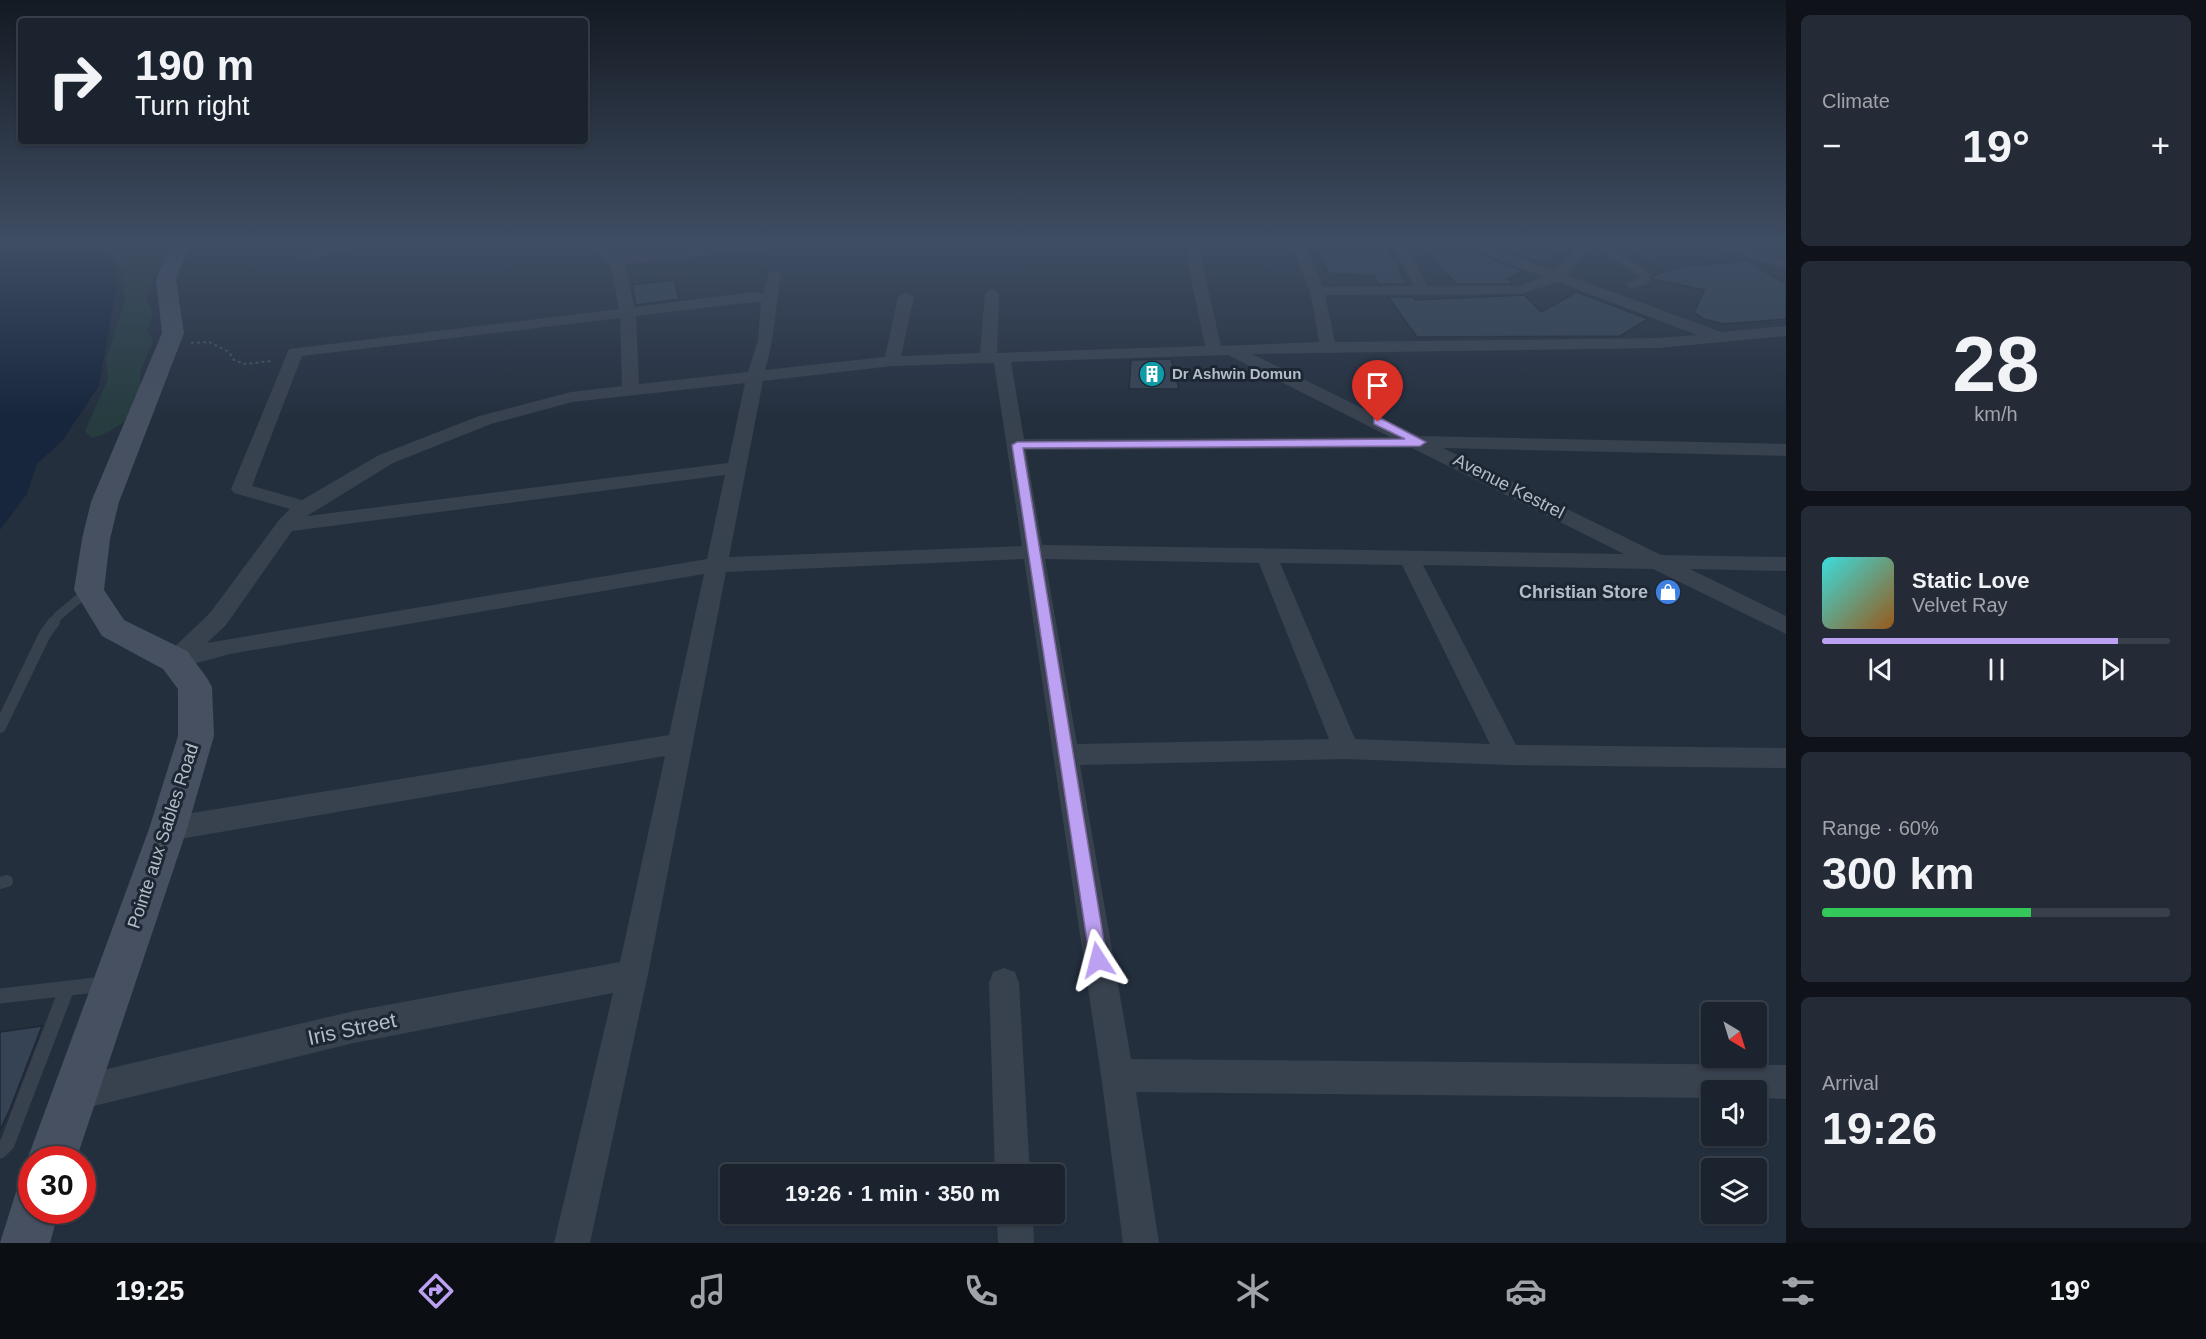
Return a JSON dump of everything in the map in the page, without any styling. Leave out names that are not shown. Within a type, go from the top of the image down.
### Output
[{"type":"main road","points":[[89,590],[96,539],[105,502],[172,333],[169,302]]},
{"type":"main road","name":"Pointe aux Sables Road","points":[[56,1146],[168,830],[196,736],[195,687],[175,660],[113,628],[89,590]]},
{"type":"main road","points":[[24,1243],[30,1224]]},
{"type":"street","points":[[626,302],[631,388]]},
{"type":"street","points":[[304,507],[241,489],[294,355],[717,302]]},
{"type":"street","points":[[572,1243],[633,974],[715,564],[755,377],[766,340],[770,302]]},
{"type":"street","points":[[892,361],[905,302]]},
{"type":"street","points":[[992,302],[995,358],[1017,445],[1064,755],[1117,1075],[1141,1243]]},
{"type":"street","points":[[1208,302],[1222,350]]},
{"type":"street","points":[[1319,302],[1328,347]]},
{"type":"street","points":[[1625,302],[1720,337]]},
{"type":"street","points":[[175,660],[218,619],[286,525],[304,507],[386,459],[484,420],[571,397],[631,388],[755,377],[892,361],[1328,347],[1658,343],[1786,332]]},
{"type":"street","name":"Avenue Kestrel","points":[[1222,350],[1420,442],[1786,626]]},
{"type":"street","points":[[1017,445],[1420,442],[1786,450]]},
{"type":"street","points":[[286,525],[737,468]]},
{"type":"street","points":[[175,660],[230,646],[715,564],[1033,552],[1786,564]]},
{"type":"street","points":[[1268,556],[1346,749]]},
{"type":"street","points":[[1409,558],[1508,755]]},
{"type":"street","points":[[168,830],[680,743]]},
{"type":"street","points":[[1064,755],[1346,749],[1508,755],[1786,758]]},
{"type":"street","name":"Iris Street","points":[[73,1094],[354,1027],[633,974]]},
{"type":"street","points":[[1004,983],[1013,1164]]},
{"type":"street","points":[[1117,1075],[1786,1082]]},
{"type":"street","points":[[1015,1224],[1016,1243]]},
{"type":"lane","points":[[0,727],[45,634],[58,616],[89,590]]},
{"type":"lane","points":[[0,996],[113,983]]},
{"type":"lane","points":[[0,1151],[7,1144],[67,988]]},
{"type":"path","points":[[172,333],[194,345],[209,342],[229,352],[234,360],[244,364],[294,355]]},
{"type":"green space","points":[[124,302],[148,302],[153,314],[147,330],[153,341],[140,376],[139,402],[135,410],[122,423],[106,433],[91,438],[85,431],[108,379],[106,360]]},
{"type":"water","points":[[0,302],[114,302],[99,386],[62,441],[37,464],[27,494],[0,530]]},
{"type":"building","points":[[635,302],[657,302],[636,305]]},
{"type":"building","points":[[1392,302],[1531,302],[1541,312],[1559,302],[1603,302],[1648,319],[1620,336],[1417,337]]},
{"type":"building","points":[[1699,302],[1786,302],[1786,319],[1724,324],[1704,319],[1694,312]]},
{"type":"building","name":"Dr Ashwin Domun","points":[[1171,359],[1179,389],[1129,389],[1131,360]]},
{"type":"building","points":[[42,1026],[10,1109],[0,1130],[0,1032]]},
{"type":"place","name":"Dr Ashwin Domun","points":[[1152,374]]},
{"type":"place","name":"Christian Store","points":[[1668,592]]},
{"type":"route","points":[[1098,960],[1017,445],[1420,442],[1378,422]]}]
